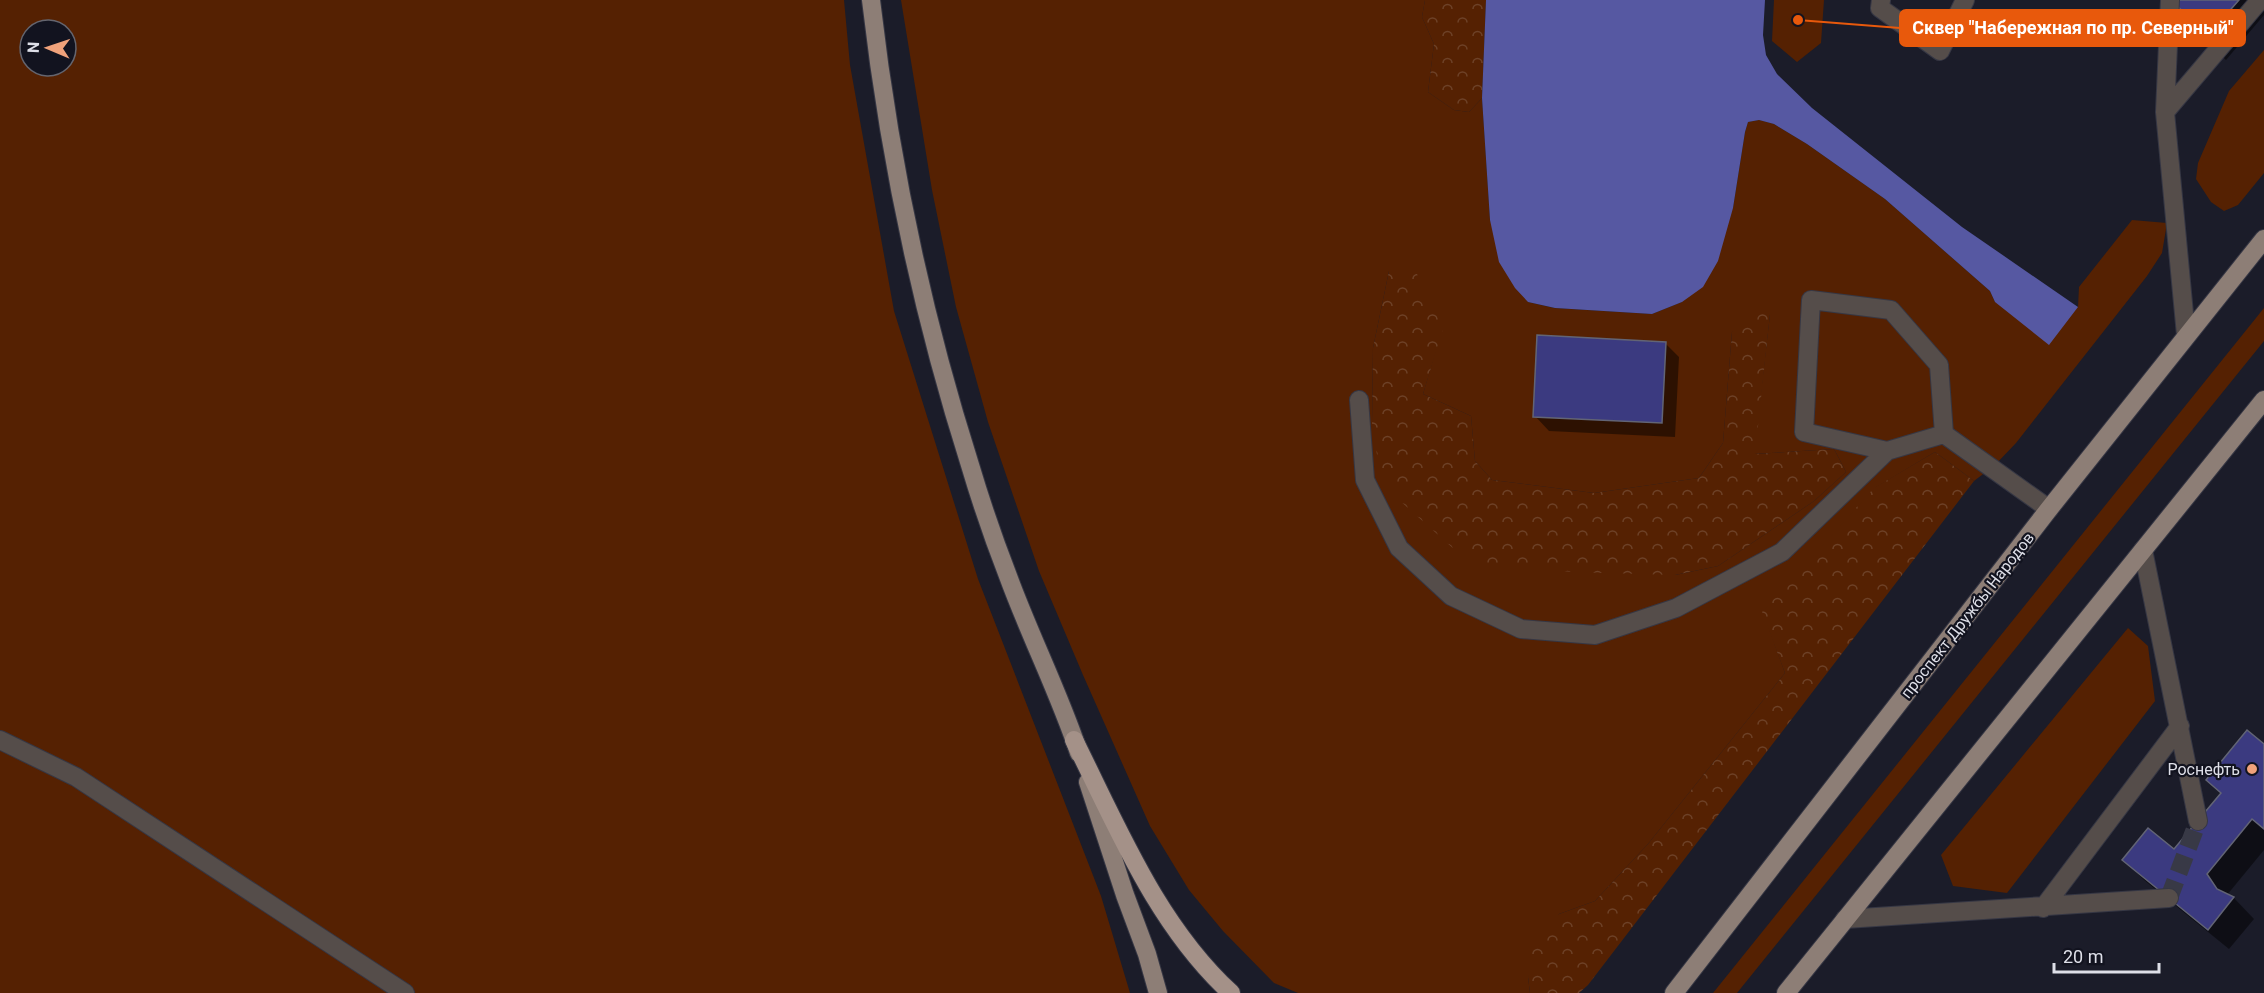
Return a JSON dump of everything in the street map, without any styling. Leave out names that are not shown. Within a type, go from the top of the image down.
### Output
[{"type":"highway","points":[[1074,740],[1143,877],[1183,940],[1232,993]]},
{"type":"main road","points":[[871,0],[880,78],[900,190],[940,363],[970,466],[1008,576],[1074,740],[1147,954],[1158,993]]},
{"type":"main road","name":"проспект Дружбы Народов","points":[[1674,993],[2049,509],[2264,239]]},
{"type":"main road","points":[[1786,993],[2264,400]]},
{"type":"street","points":[[1881,0],[1880,8],[1940,51],[1965,0]]},
{"type":"street","points":[[2170,0],[2165,112],[2186,335]]},
{"type":"street","points":[[2165,112],[2260,0]]},
{"type":"street","points":[[1887,452],[1804,432],[1811,300],[1891,310],[1939,365],[1944,434]]},
{"type":"street","points":[[1359,400],[1365,480],[1399,548],[1451,596],[1521,629],[1595,635],[1676,608],[1782,552],[1887,452],[1944,434]]},
{"type":"street","points":[[1944,434],[2049,509]]},
{"type":"street","points":[[2143,550],[2198,821]]},
{"type":"street","points":[[2043,908],[2180,726]]},
{"type":"street","points":[[0,740],[76,777],[405,993]]},
{"type":"street","points":[[1845,919],[2043,908],[2169,898]]},
{"type":"green space","points":[[0,0],[844,0],[850,65],[894,311],[978,579],[1101,896],[1130,993],[0,993]]},
{"type":"green space","points":[[901,0],[1425,0],[1422,17],[1434,44],[1428,92],[1454,110],[1469,112],[1482,98],[1490,220],[1528,302],[1554,308],[1652,314],[1682,302],[1733,208],[1745,132],[1748,122],[1759,120],[1774,124],[1807,144],[1885,199],[1990,291],[1995,302],[2078,307],[2079,287],[2132,220],[2167,223],[2162,253],[2147,276],[2016,443],[1995,465],[1974,481],[1935,452],[1875,488],[1763,612],[1785,673],[1648,844],[1595,901],[1559,914],[1528,977],[1530,993],[1298,993],[1274,983],[1223,931],[1189,890],[1150,826],[1039,571],[988,422],[956,307],[932,190]],"holes":[[[1389,271],[1442,329],[1423,394],[1471,416],[1475,461],[1492,480],[1594,493],[1699,478],[1723,443],[1732,332],[1770,314],[1754,454],[1834,449],[1846,472],[1814,501],[1718,566],[1675,575],[1372,424],[1373,348]]]},
{"type":"green space","points":[[1425,0],[1486,0],[1482,98],[1469,112],[1454,110],[1428,92],[1434,44],[1422,17]]},
{"type":"green space","points":[[1774,0],[1824,0],[1821,43],[1797,62],[1772,41]]},
{"type":"green space","points":[[2264,50],[2264,173],[2238,205],[2224,211],[2211,202],[2196,179],[2198,163],[2229,91]]},
{"type":"green space","points":[[1389,271],[1417,274],[1443,329],[1423,394],[1471,416],[1475,461],[1492,480],[1594,493],[1699,478],[1723,443],[1732,332],[1744,310],[1770,314],[1755,454],[1834,449],[1846,472],[1814,501],[1718,566],[1675,575],[1572,572],[1480,562],[1455,550],[1398,499],[1379,467],[1372,424],[1373,348]]},
{"type":"green space","points":[[2264,308],[2264,341],[1737,993],[1713,993]]},
{"type":"green space","points":[[1935,452],[1974,481],[1588,985],[1579,993],[1530,993],[1528,977],[1531,940],[1559,914],[1595,901],[1648,844],[1785,673],[1762,612],[1874,488]]},
{"type":"green space","points":[[2128,628],[2148,646],[2155,701],[2007,893],[1953,886],[1941,855]]},
{"type":"shaded area","points":[[1486,0],[1765,0],[1763,35],[1766,55],[1777,74],[1812,108],[1962,227],[2078,307],[2049,345],[1995,302],[1990,291],[1885,199],[1807,144],[1774,124],[1759,120],[1748,122],[1733,208],[1718,261],[1703,287],[1682,302],[1652,314],[1555,308],[1528,302],[1515,288],[1499,262],[1490,220],[1482,98]]},
{"type":"building","points":[[2170,0],[2239,0],[2204,40],[2180,19],[2185,13]]},
{"type":"building","points":[[1537,335],[1666,342],[1662,423],[1533,417]]},
{"type":"building","points":[[2247,730],[2264,744],[2264,829],[2252,819],[2207,874],[2217,889],[2234,897],[2208,930],[2122,860],[2148,828],[2174,849],[2221,793],[2206,780]]},
{"type":"tunnel","points":[[2169,898],[2198,821]]},
{"type":"place","name":"Сквер \"Набережная по пр. Северный\"","points":[[1798,20]]},
{"type":"place","name":"Роснефть","points":[[2252,769]]}]
